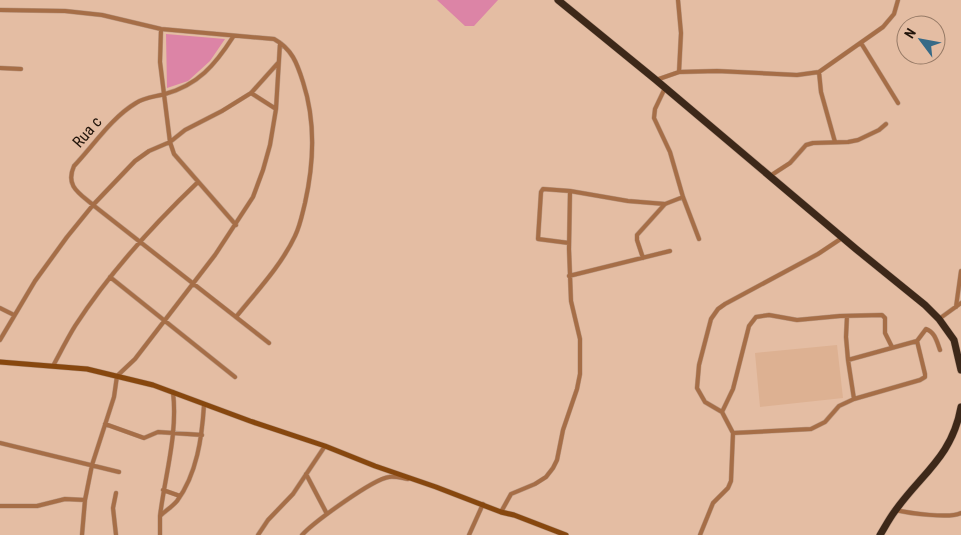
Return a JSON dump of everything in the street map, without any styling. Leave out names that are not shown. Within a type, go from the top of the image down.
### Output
[{"type":"highway","points":[[558,0],[656,80],[842,238],[905,288],[939,319],[954,340],[961,370]]},
{"type":"highway","points":[[880,535],[895,510],[943,454],[959,424],[961,411]]},
{"type":"street","points":[[678,0],[681,33],[679,72]]},
{"type":"street","points":[[656,80],[679,72],[797,75],[820,72],[890,21],[898,0]]},
{"type":"street","points":[[0,10],[65,11],[102,15],[162,29],[274,40],[288,48],[295,59],[308,99],[312,134],[311,178],[300,225],[294,238],[281,259],[236,317]]},
{"type":"street","points":[[162,29],[160,62],[163,95],[170,142],[174,154],[236,225]]},
{"type":"street","points":[[163,95],[195,82],[213,65],[233,37]]},
{"type":"street","points":[[79,535],[82,529],[92,464],[114,397],[117,376],[135,359],[165,320],[236,225],[253,197],[270,145],[276,109],[280,43]]},
{"type":"street","points":[[861,43],[898,103]]},
{"type":"street","points":[[0,340],[35,281],[93,205],[135,162],[149,151],[170,142],[185,130],[252,93],[278,63]]},
{"type":"street","points":[[0,68],[21,69]]},
{"type":"street","points":[[820,72],[821,92],[835,142]]},
{"type":"street","points":[[665,88],[655,108],[654,118],[670,152],[682,197],[699,239]]},
{"type":"street","points":[[252,93],[276,109]]},
{"type":"street","name":"Rua c","points":[[93,205],[76,190],[71,182],[70,174],[74,166],[113,122],[135,103],[148,97],[163,95]]},
{"type":"street","points":[[770,176],[790,163],[806,146],[813,143],[858,140],[879,130],[886,124]]},
{"type":"street","points":[[53,366],[74,328],[110,277],[140,240],[198,182]]},
{"type":"street","points":[[569,243],[538,239],[541,192],[545,189],[570,190],[628,201],[665,204]]},
{"type":"street","points":[[501,512],[511,494],[535,484],[546,477],[553,468],[557,460],[563,430],[577,389],[580,374],[580,339],[571,301],[569,276],[570,190]]},
{"type":"street","points":[[643,258],[636,240],[642,228],[665,204],[682,197]]},
{"type":"street","points":[[93,205],[268,342]]},
{"type":"street","points":[[700,535],[713,503],[730,485],[733,433],[722,412],[705,402],[697,388],[699,365],[711,318],[725,304],[818,254],[842,238]]},
{"type":"street","points":[[569,276],[670,251]]},
{"type":"street","points":[[956,307],[961,270]]},
{"type":"street","points":[[110,277],[235,377]]},
{"type":"street","points":[[939,319],[961,303]]},
{"type":"street","points":[[0,308],[14,315]]},
{"type":"street","points":[[722,412],[733,389],[749,326],[756,317],[769,315],[797,320],[883,315],[885,318],[885,333],[892,347]]},
{"type":"street","points":[[847,316],[846,337],[854,400]]},
{"type":"street","points":[[848,360],[916,341],[926,329],[932,333],[940,350]]},
{"type":"street","points":[[733,433],[811,429],[824,422],[839,406],[847,401],[925,377],[921,352],[916,341]]},
{"type":"street","points":[[0,362],[86,369],[172,391],[566,535]]},
{"type":"street","points":[[160,535],[163,490],[173,434],[175,409],[172,391]]},
{"type":"street","points":[[160,516],[176,502],[192,471],[202,435],[204,404]]},
{"type":"street","points":[[105,424],[144,438],[158,432],[202,435]]},
{"type":"street","points":[[0,443],[119,472]]},
{"type":"street","points":[[258,535],[268,520],[287,500],[325,446]]},
{"type":"street","points":[[306,474],[327,514]]},
{"type":"street","points":[[302,535],[310,526],[327,514],[387,477],[412,480]]},
{"type":"street","points":[[163,490],[180,496]]},
{"type":"street","points":[[116,493],[113,508],[116,535]]},
{"type":"street","points":[[0,506],[37,506],[65,499],[85,500]]},
{"type":"street","points":[[470,535],[482,504]]},
{"type":"street","points":[[895,510],[913,514],[944,516],[955,516],[961,513]]},
{"type":"shaded area","points":[[437,0],[498,0],[474,26],[465,26]]},
{"type":"shaded area","points":[[166,34],[225,39],[210,61],[188,81],[167,88]]},
{"type":"shaded area","points":[[837,345],[843,398],[760,407],[755,353]]}]
